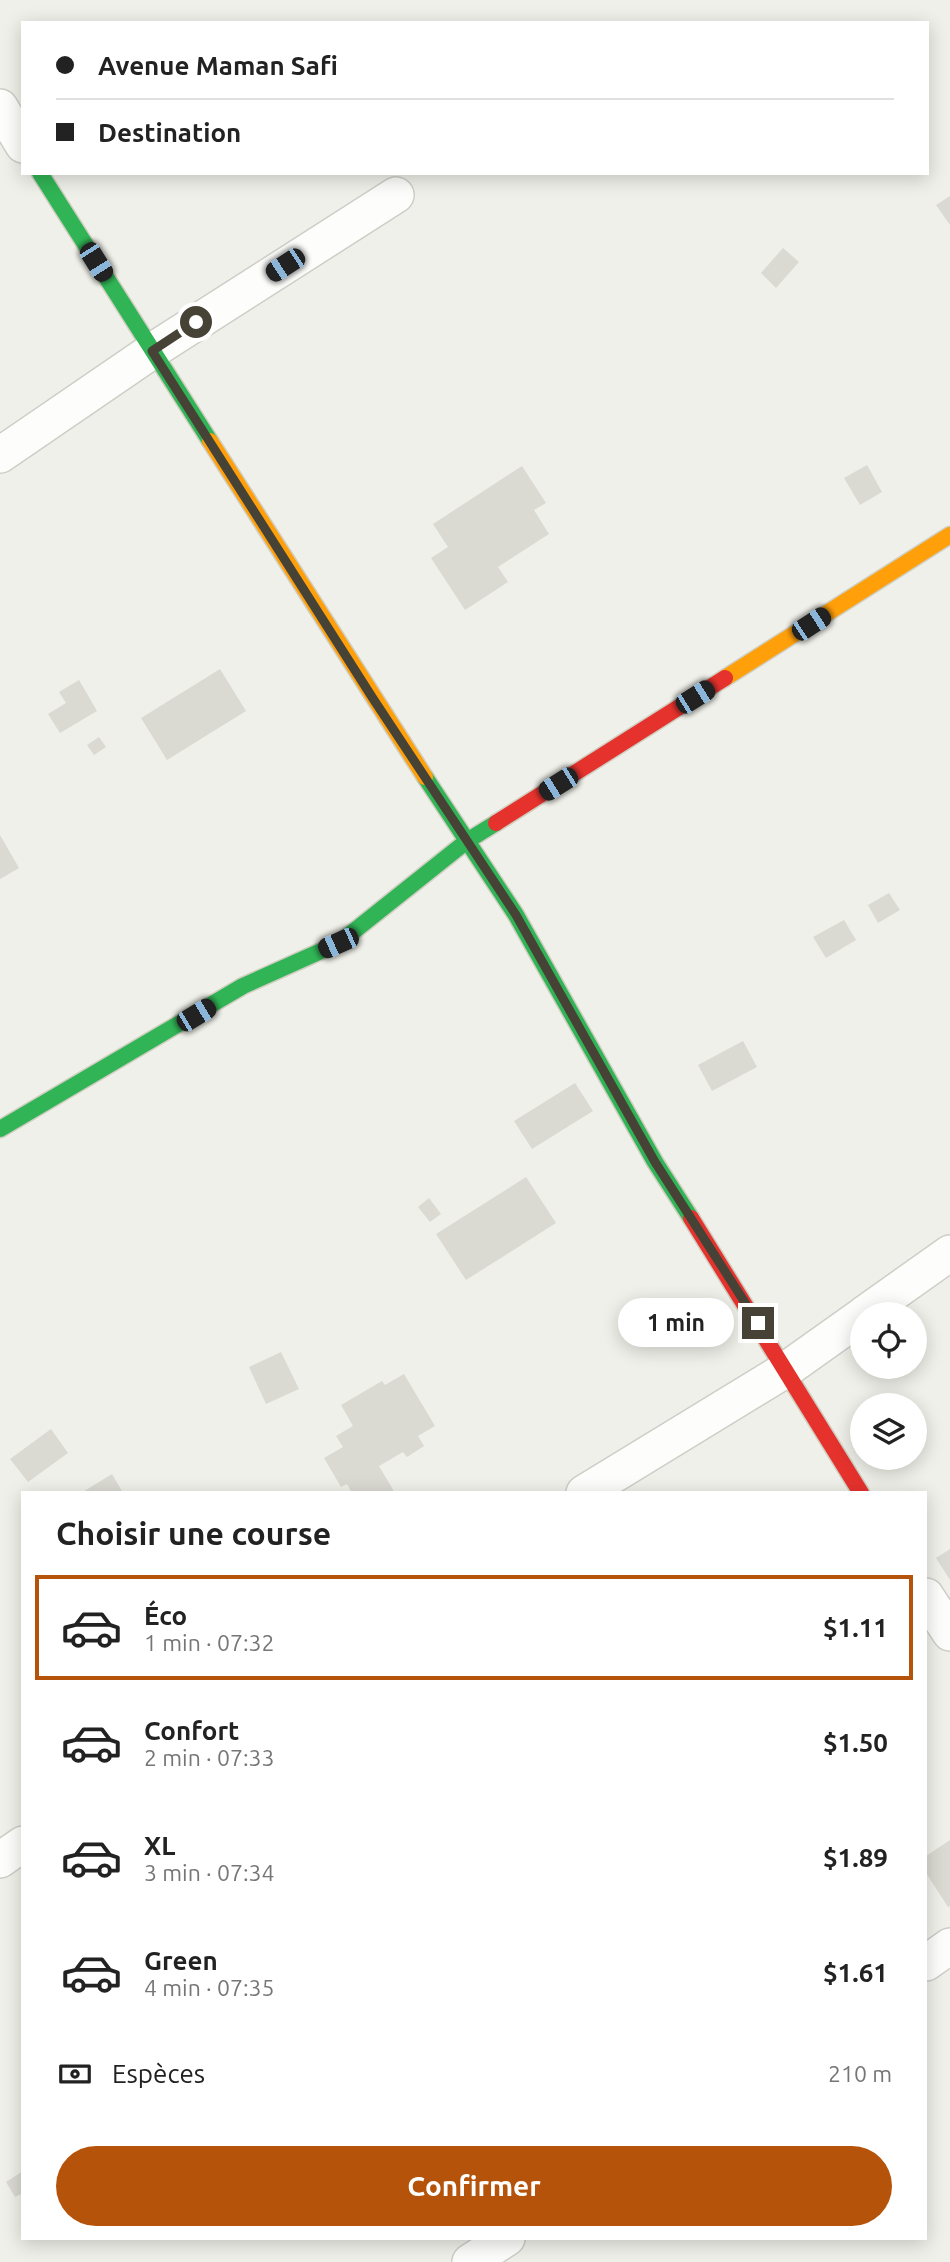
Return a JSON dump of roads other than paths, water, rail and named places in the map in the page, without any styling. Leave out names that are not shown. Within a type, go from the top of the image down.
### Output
[{"type":"street","points":[[0,107],[21,142]]},
{"type":"street","points":[[41,175],[516,915],[655,1162],[787,1369],[860,1491]]},
{"type":"street","points":[[0,455],[152,351],[396,195]]},
{"type":"street","points":[[0,1129],[243,986],[338,943],[467,841],[950,535]]},
{"type":"street","points":[[881,1302],[950,1252]]},
{"type":"street","points":[[587,1491],[787,1369],[850,1324]]},
{"type":"street","points":[[927,1598],[950,1633]]},
{"type":"street","points":[[0,1860],[21,1845]]},
{"type":"street","points":[[927,1962],[950,1946]]},
{"type":"street","points":[[470,2262],[504,2240]]}]
